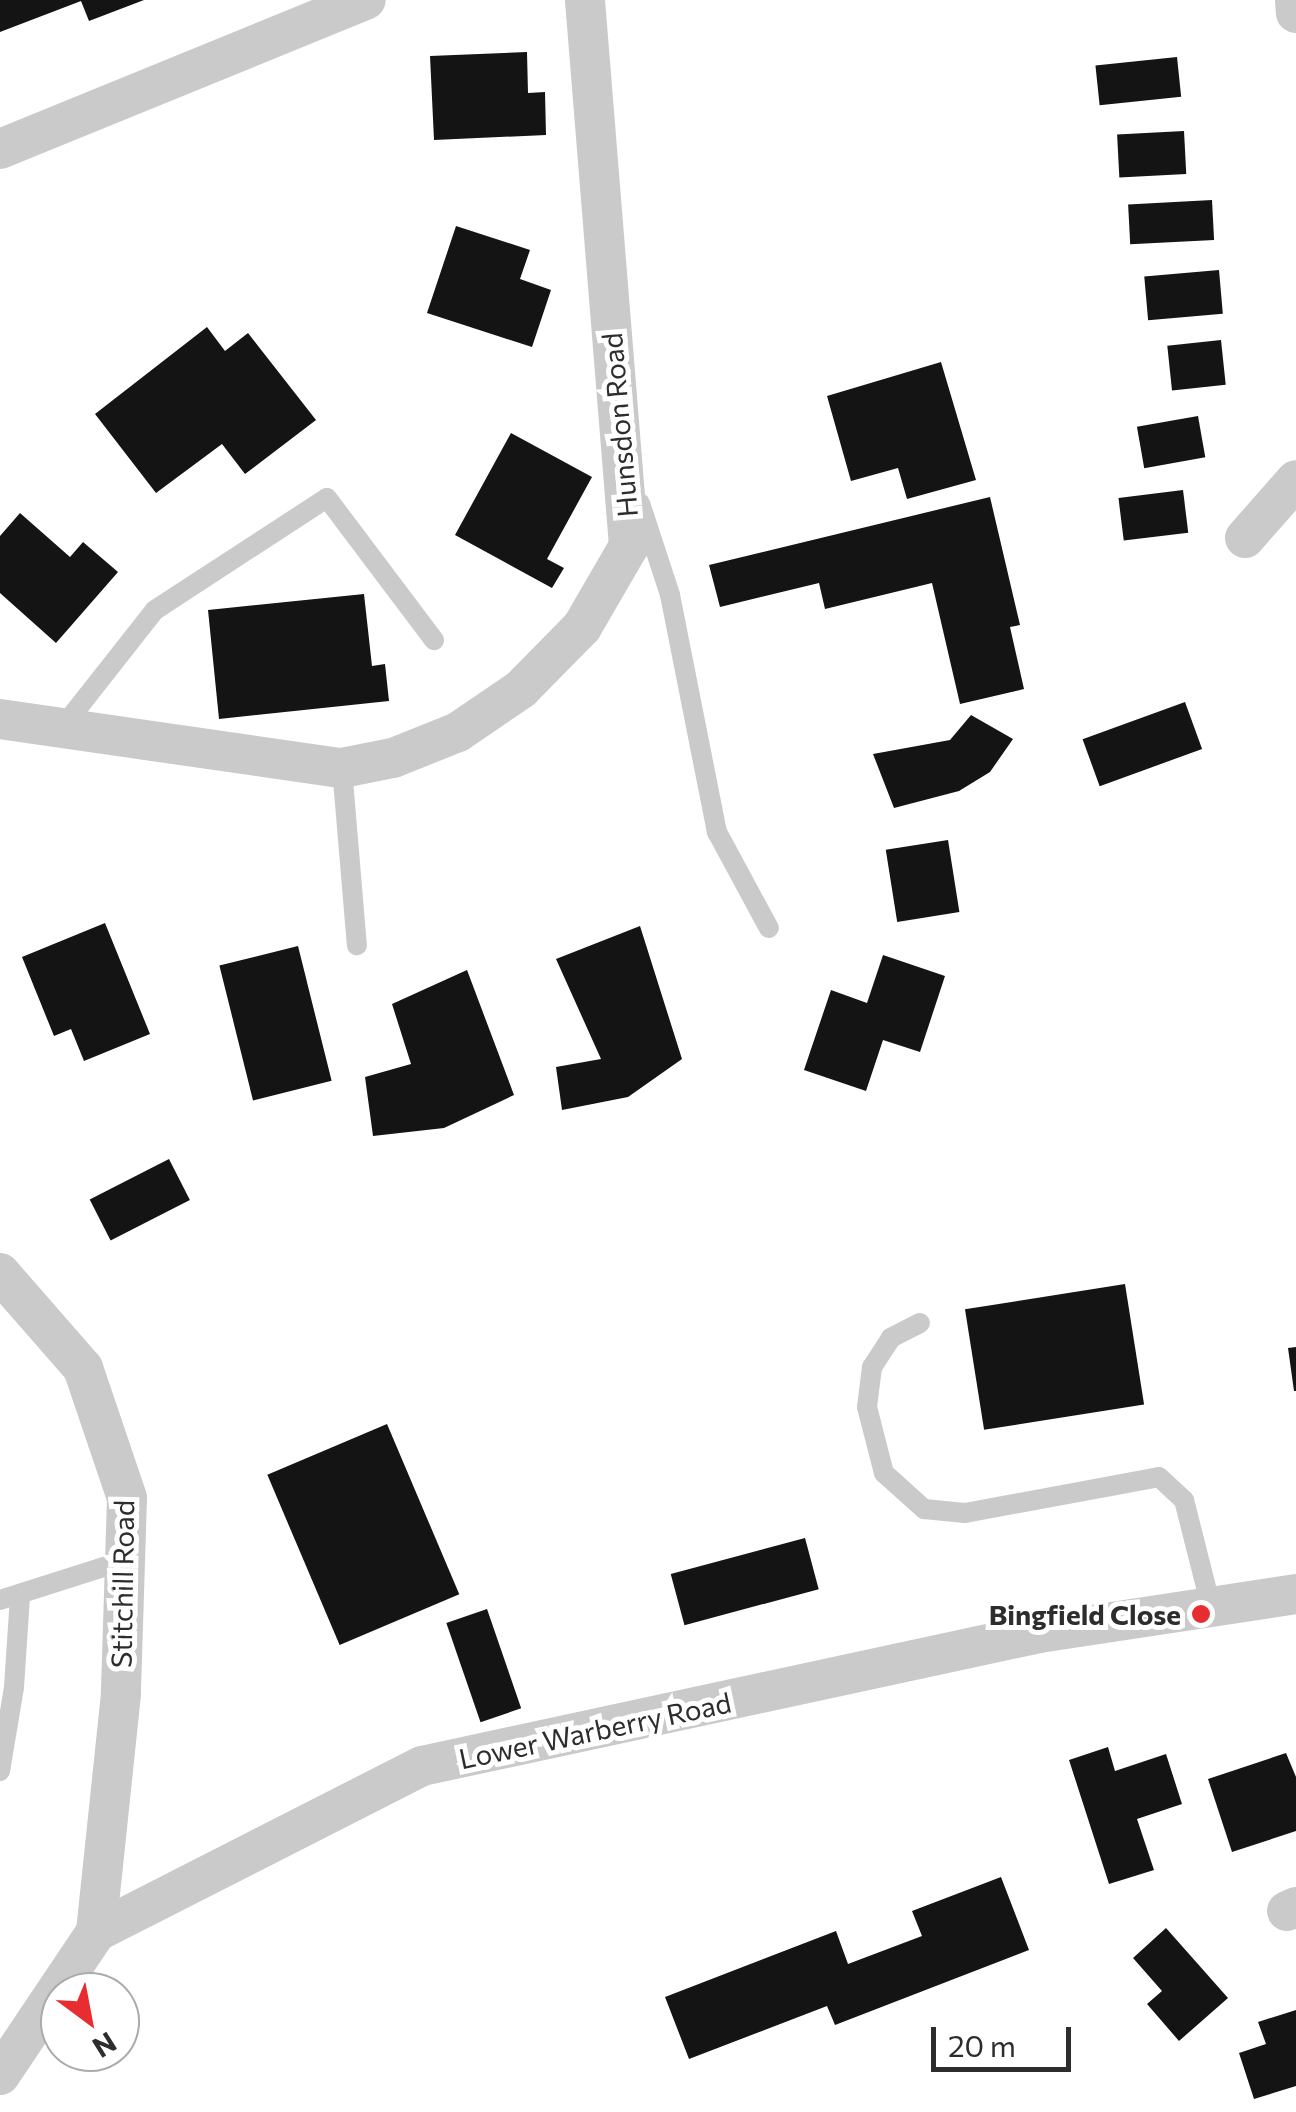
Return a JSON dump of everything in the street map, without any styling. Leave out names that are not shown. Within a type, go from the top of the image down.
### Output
[{"type":"street","points":[[0,150],[366,0]]},
{"type":"street","name":"Hunsdon Road","points":[[0,720],[342,768],[393,758],[458,732],[522,689],[582,627],[629,546],[627,462],[601,246],[585,0]]},
{"type":"street","points":[[1295,0],[1296,13]]},
{"type":"street","points":[[1245,538],[1296,480]]},
{"type":"street","name":"Stitchill Road","points":[[0,1272],[82,1368],[127,1498],[121,1694],[96,1932]]},
{"type":"street","name":"Lower Warberry Road","points":[[0,2076],[96,1932],[422,1766],[1039,1632],[1296,1594]]},
{"type":"lane","points":[[627,462],[670,595],[717,832],[770,928]]},
{"type":"lane","points":[[62,728],[155,610],[327,498],[434,640]]},
{"type":"lane","points":[[342,768],[357,945]]},
{"type":"lane","points":[[920,1323],[891,1338],[872,1367],[866,1407],[884,1474],[924,1509],[965,1513],[1158,1478],[1184,1500],[1211,1606]]},
{"type":"lane","points":[[0,1771],[14,1687],[10,1598],[125,1560]]},
{"type":"building","points":[[0,0],[144,0],[89,21],[81,1],[0,32]]},
{"type":"building","points":[[527,52],[528,93],[545,92],[546,135],[434,140],[430,56]]},
{"type":"building","points":[[1177,57],[1181,97],[1100,105],[1095,66]]},
{"type":"building","points":[[1184,131],[1186,174],[1119,177],[1117,135]]},
{"type":"building","points":[[1212,200],[1214,240],[1130,244],[1128,204]]},
{"type":"building","points":[[456,226],[530,250],[520,279],[551,290],[532,347],[427,313]]},
{"type":"building","points":[[1219,270],[1223,314],[1148,320],[1144,277]]},
{"type":"building","points":[[207,327],[225,351],[248,333],[316,420],[245,474],[222,444],[156,493],[95,414]]},
{"type":"building","points":[[1221,340],[1226,385],[1172,390],[1167,346]]},
{"type":"building","points":[[941,362],[976,480],[907,499],[898,468],[851,481],[827,396]]},
{"type":"building","points":[[1198,416],[1205,457],[1144,468],[1137,427]]},
{"type":"building","points":[[511,433],[592,477],[547,559],[564,568],[552,588],[455,535]]},
{"type":"building","points":[[1183,490],[1188,533],[1124,541],[1118,498]]},
{"type":"building","points":[[990,497],[1020,625],[1010,627],[1024,689],[960,704],[932,583],[825,609],[819,583],[720,607],[709,565]]},
{"type":"building","points":[[20,513],[70,557],[83,542],[118,572],[56,643],[0,593],[0,536]]},
{"type":"building","points":[[364,594],[372,666],[385,664],[389,701],[219,719],[208,610]]},
{"type":"building","points":[[1185,702],[1202,749],[1100,786],[1083,739]]},
{"type":"building","points":[[971,715],[1013,739],[990,772],[959,791],[894,808],[873,754],[950,740]]},
{"type":"building","points":[[948,840],[959,912],[897,922],[886,850]]},
{"type":"building","points":[[105,923],[150,1034],[84,1061],[71,1029],[54,1036],[22,957]]},
{"type":"building","points":[[640,926],[682,1059],[628,1097],[562,1110],[556,1067],[601,1059],[556,959]]},
{"type":"building","points":[[298,946],[332,1081],[253,1100],[219,966]]},
{"type":"building","points":[[883,955],[945,976],[920,1052],[883,1040],[866,1091],[804,1070],[831,990],[867,1003]]},
{"type":"building","points":[[467,970],[514,1095],[444,1128],[373,1136],[365,1077],[411,1064],[392,1004]]},
{"type":"building","points":[[169,1159],[190,1200],[111,1240],[90,1199]]},
{"type":"building","points":[[1125,1284],[1144,1404],[984,1430],[965,1309]]},
{"type":"building","points":[[1296,1347],[1296,1391],[1294,1391],[1288,1348]]},
{"type":"building","points":[[387,1424],[459,1594],[340,1645],[267,1475]]},
{"type":"building","points":[[805,1538],[819,1589],[684,1625],[671,1574]]},
{"type":"building","points":[[487,1609],[521,1708],[481,1722],[446,1623]]},
{"type":"building","points":[[1108,1747],[1115,1771],[1166,1754],[1182,1804],[1137,1819],[1154,1870],[1109,1884],[1069,1760]]},
{"type":"building","points":[[1286,1753],[1296,1777],[1296,1831],[1232,1852],[1208,1779]]},
{"type":"building","points":[[1001,1877],[1029,1950],[835,2025],[827,2006],[689,2059],[665,1997],[836,1931],[848,1964],[922,1936],[912,1911]]},
{"type":"building","points":[[1166,1928],[1228,1998],[1179,2041],[1147,2004],[1162,1991],[1133,1958]]},
{"type":"building","points":[[1296,2010],[1296,2086],[1254,2099],[1239,2053],[1266,2044],[1258,2022]]},
{"type":"place","name":"Bingfield Close","points":[[1201,1614]]}]
